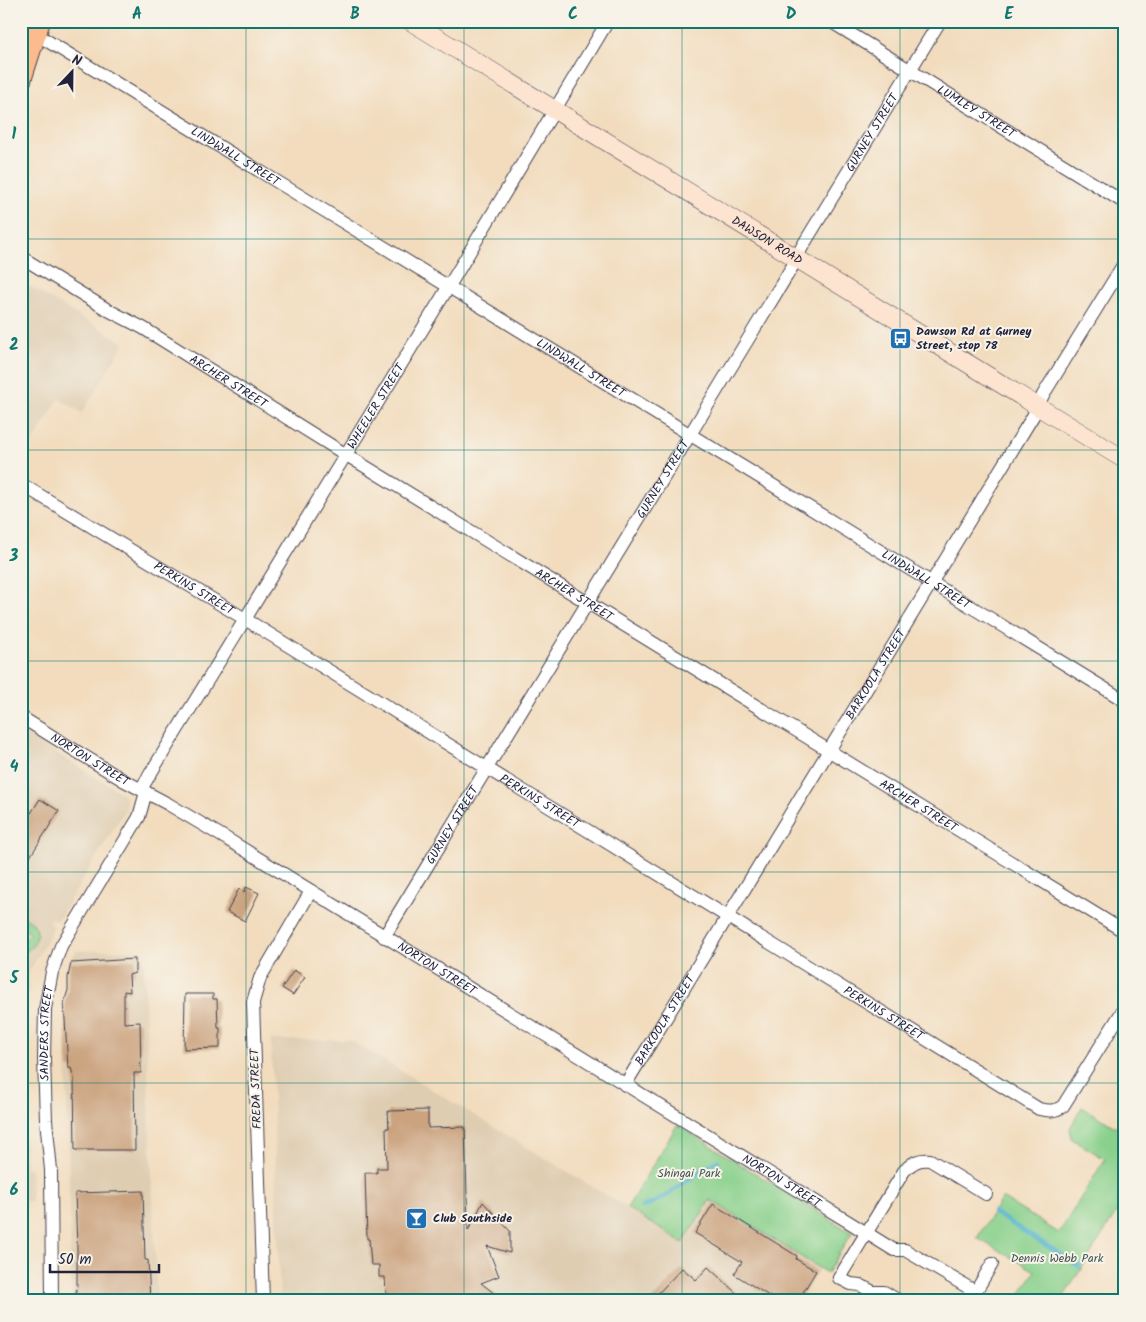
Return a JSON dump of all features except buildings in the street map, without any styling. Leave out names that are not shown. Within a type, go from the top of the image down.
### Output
[{"type":"main road","name":"DAWSON ROAD","points":[[410,21],[1125,460]]},
{"type":"main road","points":[[21,80],[38,28]]},
{"type":"street","name":"WHEELER STREET","points":[[143,791],[245,619],[449,286],[608,21]]},
{"type":"street","name":"LUMLEY STREET","points":[[830,21],[1125,203]]},
{"type":"street","name":"GURNEY STREET","points":[[384,937],[587,602],[691,435],[940,21]]},
{"type":"street","name":"LINDWALL STREET","points":[[38,28],[449,286],[1125,701]]},
{"type":"street","name":"ARCHER STREET","points":[[22,258],[108,310],[143,328],[1125,932]]},
{"type":"street","name":"BARKOOLA STREET","points":[[625,1085],[1125,262]]},
{"type":"street","name":"PERKINS STREET","points":[[21,484],[245,619],[1038,1109],[1049,1111],[1059,1109],[1070,1096],[1125,1007]]},
{"type":"street","name":"NORTON STREET","points":[[21,717],[312,891],[894,1250],[906,1250],[973,1296]]},
{"type":"street","name":"SANDERS STREET","points":[[52,1301],[51,1181],[44,1059],[46,998],[56,958],[64,940],[139,817],[143,791]]},
{"type":"street","name":"FREDA STREET","points":[[263,1301],[253,1002],[260,978],[312,891]]},
{"type":"street","points":[[900,1301],[884,1292],[873,1292],[860,1285],[850,1284],[839,1278],[904,1171],[912,1163],[920,1159],[930,1160],[986,1194]]},
{"type":"street","points":[[973,1296],[992,1264]]},
{"type":"shaded area","points":[[21,281],[124,343],[82,413],[59,399],[21,462]]},
{"type":"shaded area","points":[[21,731],[120,792],[125,797],[126,804],[125,810],[57,921],[52,918],[50,920],[49,923],[54,927],[29,972],[24,1102],[26,1168],[31,1168],[31,1201],[25,1201],[27,1301],[21,1301]]},
{"type":"shaded area","points":[[143,950],[157,1301],[72,1301],[65,1013],[66,970],[76,951]]},
{"type":"shaded area","points":[[271,1040],[350,1040],[683,1242],[709,1199],[820,1268],[800,1301],[280,1301]]},
{"type":"green space","points":[[21,916],[28,919],[36,927],[37,933],[31,948],[25,952],[21,949],[21,943],[30,934],[21,926]]},
{"type":"green space","name":"Dennis Webb Park","points":[[1082,1107],[1125,1133],[1125,1199],[1061,1301],[1016,1301],[1035,1271],[977,1238],[1002,1198],[1059,1233],[1105,1159],[1072,1139],[1070,1128]]},
{"type":"green space","name":"Shingai Park","points":[[677,1125],[852,1233],[827,1273],[710,1200],[683,1243],[627,1208]]},
{"type":"waterway","points":[[642,1207],[672,1192],[698,1172],[718,1161]]},
{"type":"waterway","points":[[993,1212],[1079,1266]]},
{"type":"place","name":"Dawson Rd at Gurney Street, stop 78","points":[[900,338]]},
{"type":"place","name":"Club Southside","points":[[417,1218]]}]
